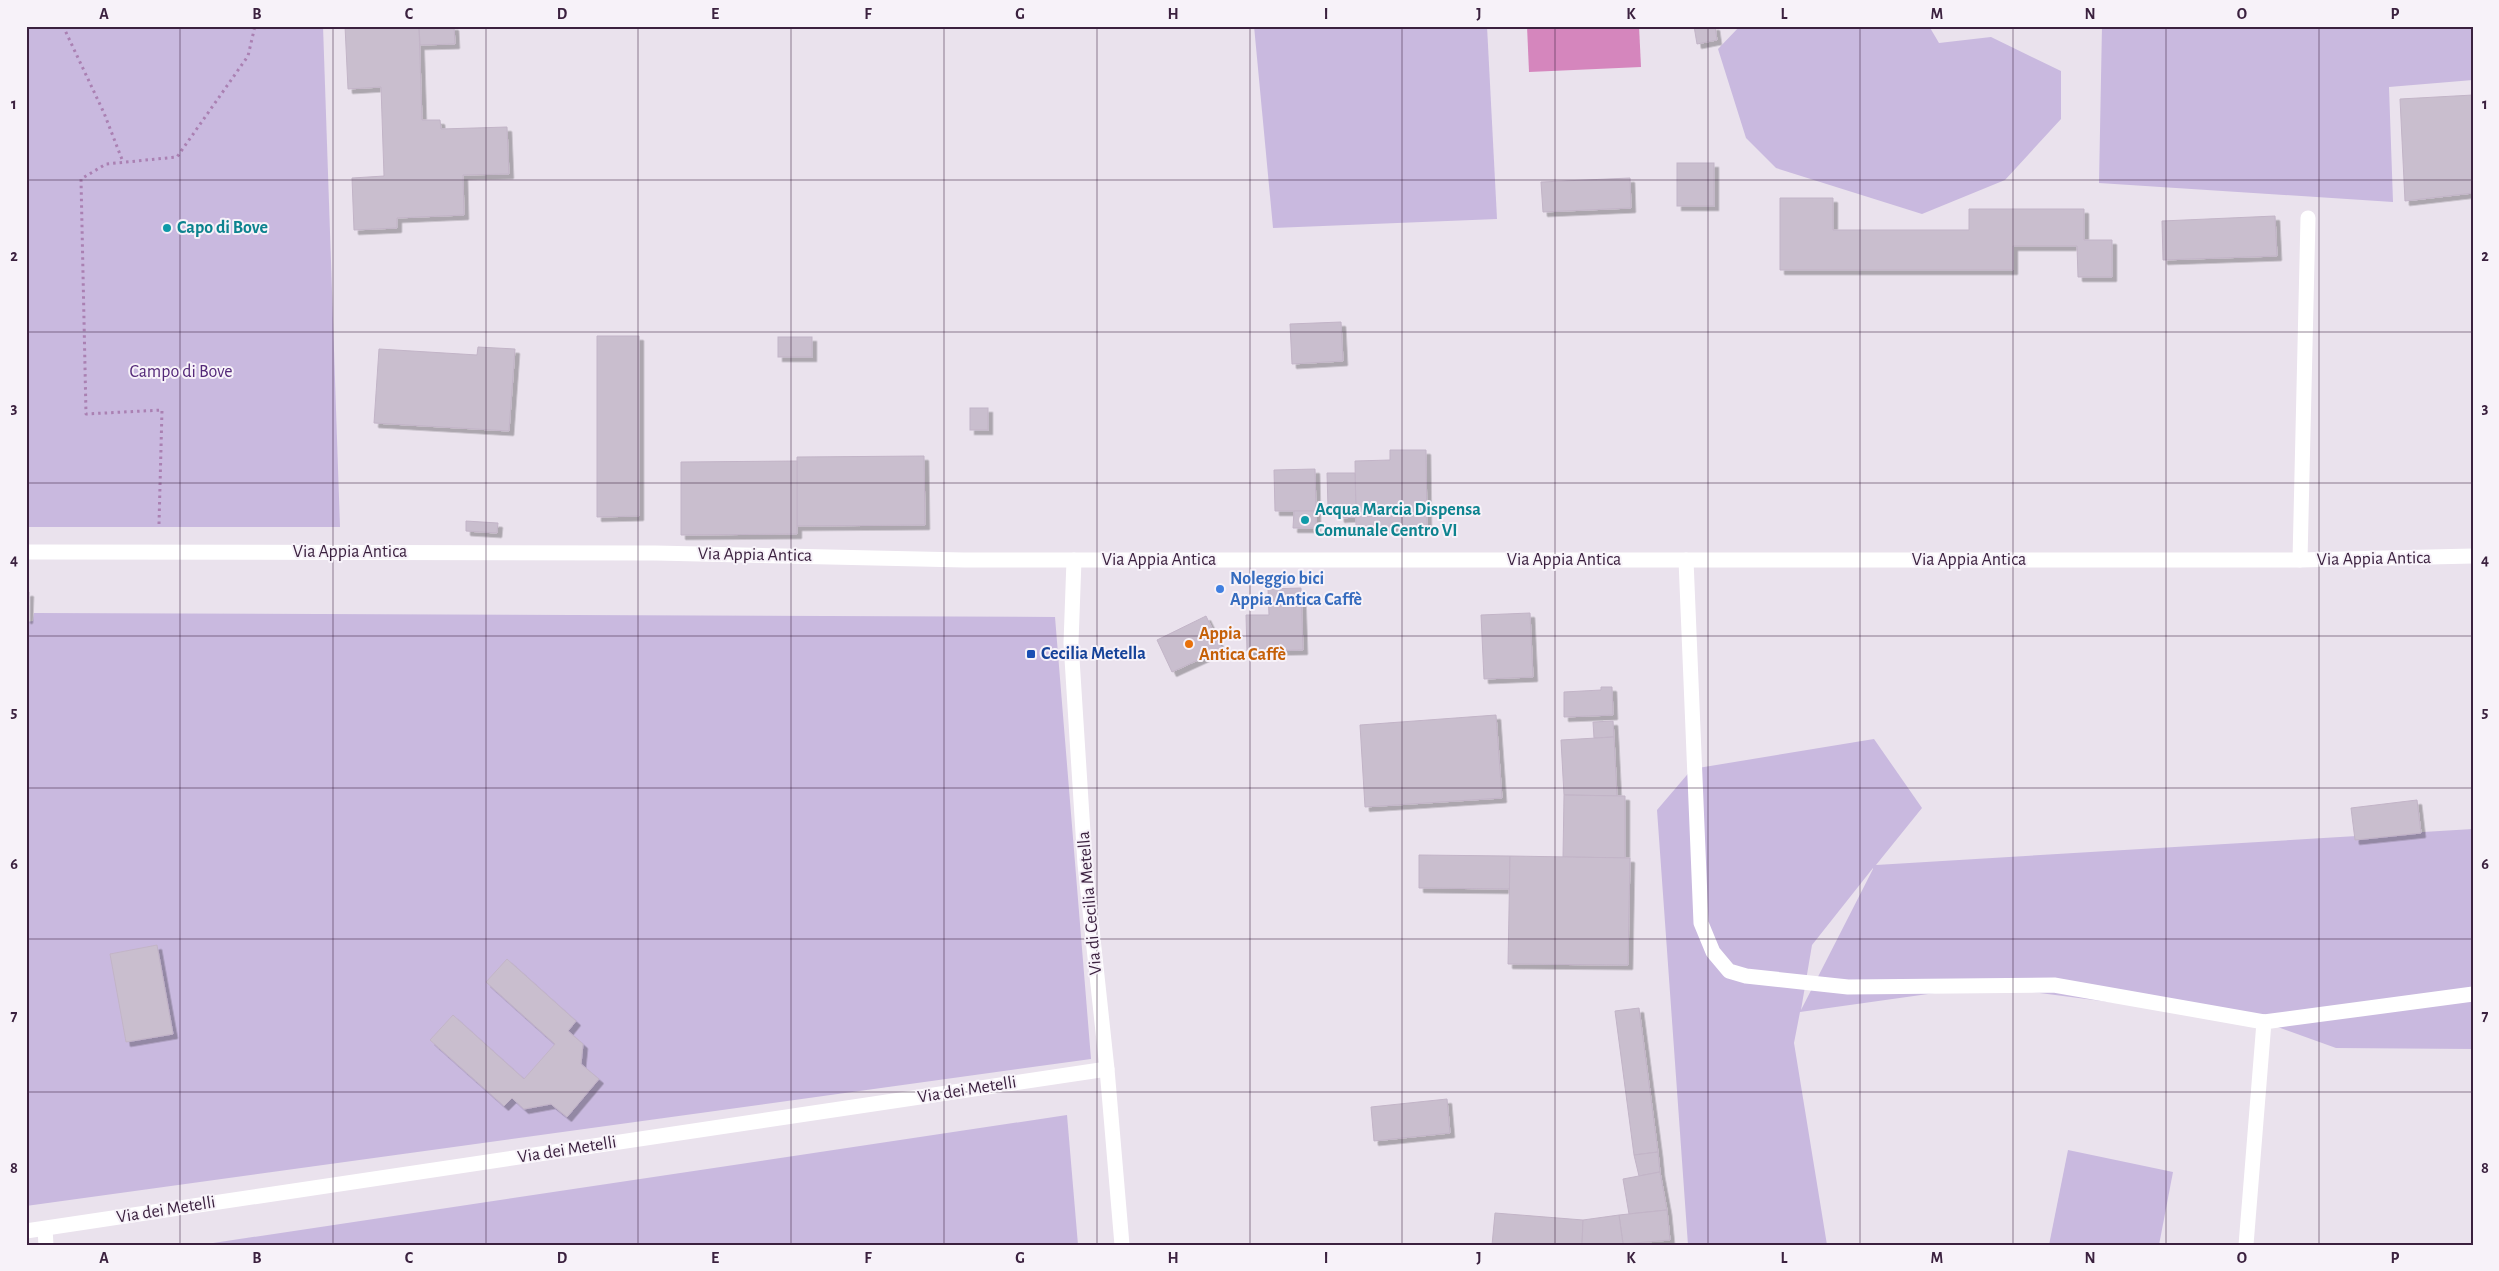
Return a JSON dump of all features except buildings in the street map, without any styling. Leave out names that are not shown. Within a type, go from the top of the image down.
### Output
[{"type":"street","points":[[2300,560],[2308,218]]},
{"type":"street","name":"Via Appia Antica","points":[[26,552],[629,553],[964,560],[2300,560],[2473,556]]},
{"type":"street","name":"Via di Cecilia Metella","points":[[1074,560],[1071,643],[1085,864],[1107,1069],[1122,1245]]},
{"type":"street","points":[[1686,560],[1701,923],[1712,952],[1729,971],[1746,976],[1848,987],[2054,985],[2264,1022],[2473,994]]},
{"type":"street","points":[[2246,1245],[2264,1022]]},
{"type":"street","name":"Via dei Metelli","points":[[26,1232],[1107,1069]]},
{"type":"street","points":[[45,1229],[46,1245]]},
{"type":"path","points":[[63,26],[104,113],[123,162]]},
{"type":"path","points":[[158,552],[162,410],[86,414],[81,178],[106,164],[177,157],[248,56],[255,26]]},
{"type":"green space","name":"Campo di Bove","points":[[26,26],[323,26],[340,527],[26,527]]},
{"type":"green space","points":[[1254,26],[1487,26],[1497,219],[1273,228]]},
{"type":"green space","points":[[1740,26],[1929,26],[1939,43],[1991,37],[2061,71],[2061,119],[2005,180],[1922,214],[1776,168],[1746,138],[1718,49]]},
{"type":"green space","points":[[2102,26],[2473,26],[2473,80],[2389,87],[2393,202],[2099,183]]},
{"type":"green space","points":[[34,613],[1055,617],[1091,1059],[26,1206],[26,622],[33,621]]},
{"type":"green space","points":[[1874,739],[1922,808],[1876,865],[2473,829],[2473,1049],[2336,1048],[2264,1022],[1985,986],[1800,1012],[1794,1043],[1827,1245],[1688,1245],[1657,810],[1692,769]],"holes":[[[1873,869],[1801,1010],[1812,945]]]},
{"type":"green space","points":[[1067,1115],[1078,1245],[200,1245]]},
{"type":"green space","points":[[2068,1150],[2173,1172],[2159,1245],[2049,1245]]},
{"type":"shaded area","points":[[1527,26],[1639,26],[1641,67],[1529,72]]},
{"type":"place","name":"Capo di Bove","points":[[167,228]]},
{"type":"place","name":"Acqua Marcia Dispensa Comunale Centro VI","points":[[1305,520]]},
{"type":"place","name":"Noleggio bici Appia Antica Caffè","points":[[1220,589]]},
{"type":"place","name":"Appia Antica Caffè","points":[[1189,644]]},
{"type":"place","name":"Cecilia Metella","points":[[1031,654]]}]
